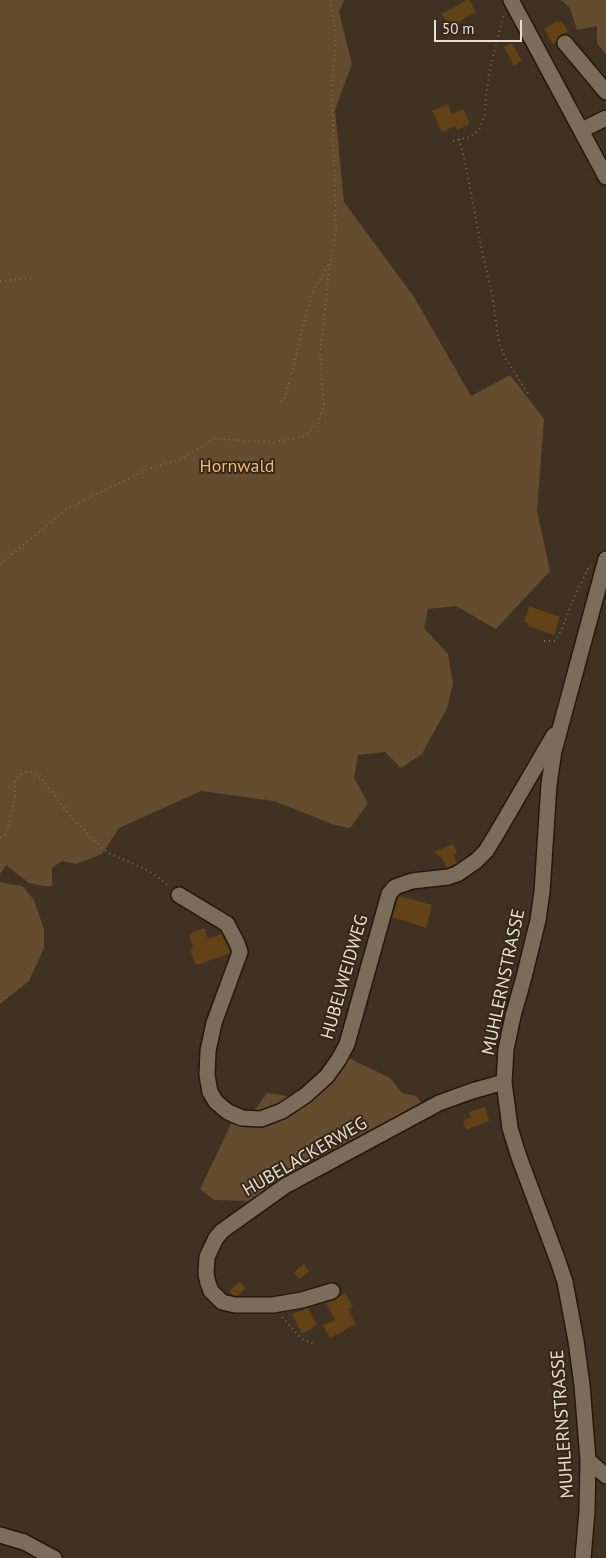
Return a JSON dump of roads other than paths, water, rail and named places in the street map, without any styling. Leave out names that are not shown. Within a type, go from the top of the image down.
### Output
[{"type":"street","points":[[508,4],[582,130],[606,177]]},
{"type":"street","points":[[565,43],[606,92]]},
{"type":"street","points":[[582,130],[606,118]]},
{"type":"street","name":"MUHLERNSTRASSE","points":[[583,1558],[588,1497],[588,1460],[580,1364],[565,1282],[510,1128],[504,1082],[506,1049],[538,920],[542,892],[549,784],[554,751],[600,561]]},
{"type":"street","name":"HUBELWEIDWEG","points":[[179,895],[227,924],[238,942],[240,952],[214,1024],[208,1051],[207,1075],[210,1092],[216,1102],[228,1112],[242,1118],[261,1119],[282,1111],[306,1095],[327,1076],[340,1060],[347,1044],[389,894],[396,887],[412,881],[448,877],[457,874],[476,861],[486,851],[563,718]]},
{"type":"street","name":"HUBELACKERWEG","points":[[332,1291],[302,1300],[273,1305],[235,1306],[222,1302],[211,1291],[206,1274],[207,1257],[216,1238],[222,1231],[285,1186],[447,1100],[504,1082]]},
{"type":"street","points":[[588,1460],[606,1476]]},
{"type":"street","points":[[588,1497],[606,1484]]},
{"type":"street","points":[[0,1535],[24,1542],[54,1558]]},
{"type":"park label","name":"Hornwald","points":[[237,467]]}]
